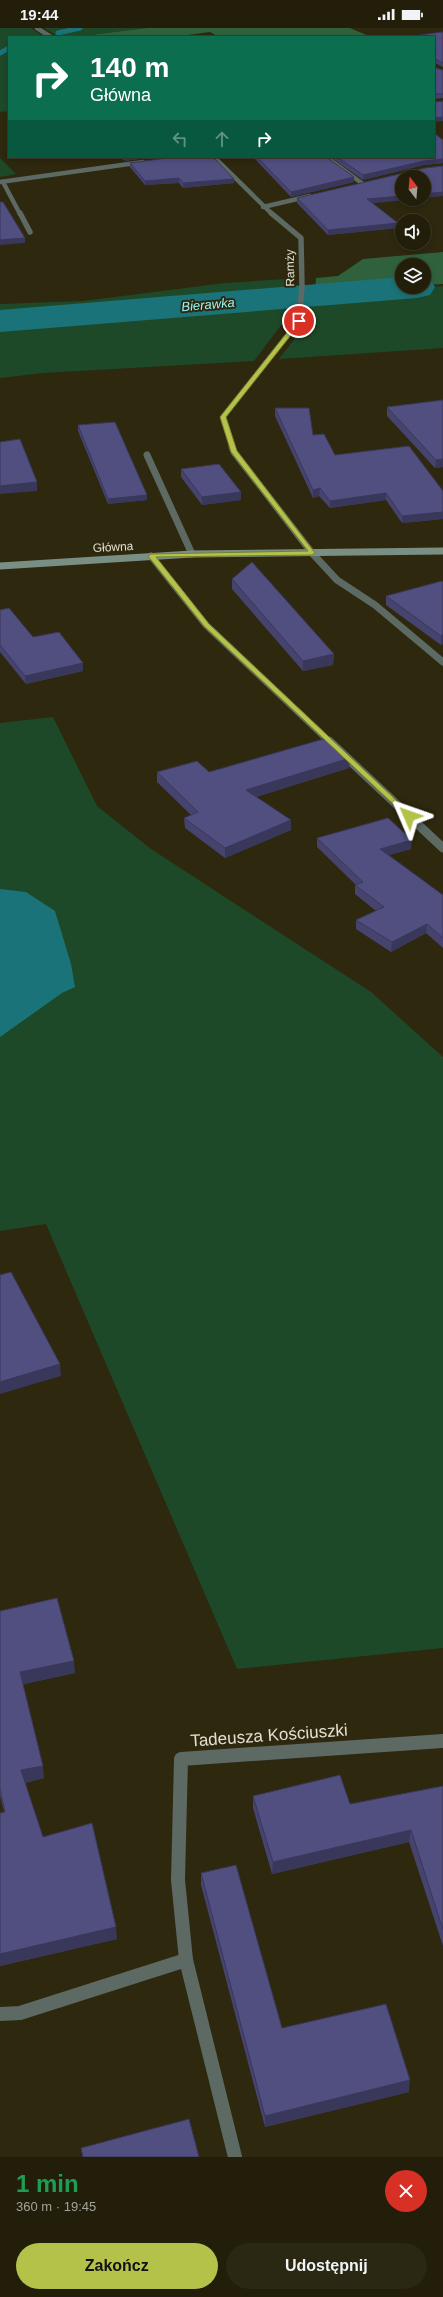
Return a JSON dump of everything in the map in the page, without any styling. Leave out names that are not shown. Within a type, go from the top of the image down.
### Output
[{"type":"main road","name":"Główna","points":[[0,566],[192,554],[443,551]]},
{"type":"street","points":[[37,28],[49,36]]},
{"type":"street","name":"Ramży","points":[[215,158],[263,207],[301,238],[302,286],[299,321],[223,417],[234,452],[312,553]]},
{"type":"street","points":[[327,158],[363,184]]},
{"type":"street","points":[[30,232],[2,182],[148,161]]},
{"type":"street","points":[[356,185],[371,182]]},
{"type":"street","points":[[263,207],[317,194]]},
{"type":"street","points":[[147,455],[192,554]]},
{"type":"street","points":[[312,553],[337,580],[375,605],[443,662]]},
{"type":"street","points":[[151,556],[206,625],[443,848]]},
{"type":"street","name":"Tadeusza Kościuszki","points":[[186,1960],[178,1880],[181,1759],[443,1741]]},
{"type":"street","points":[[0,2014],[20,2013],[186,1960],[235,2157]]},
{"type":"green space","points":[[0,28],[31,28],[43,36],[8,36],[8,111],[0,112]]},
{"type":"green space","points":[[44,28],[147,28],[82,36],[57,36]]},
{"type":"green space","points":[[147,28],[350,28],[369,36],[217,36],[210,32],[180,36],[82,36]]},
{"type":"green space","points":[[0,158],[16,174],[0,177]]},
{"type":"green space","points":[[443,252],[443,284],[431,285],[431,258],[395,258],[395,288],[315,295],[316,278],[338,276],[363,259]]},
{"type":"green space","points":[[285,279],[285,320],[254,361],[43,373],[0,378],[0,304],[83,301],[225,283]]},
{"type":"green space","points":[[443,286],[443,348],[279,359],[306,322],[312,296],[395,290],[395,294],[431,294],[431,287]]},
{"type":"green space","points":[[53,717],[97,806],[151,849],[371,992],[443,1057],[443,1648],[237,1669],[46,1224],[0,1231],[0,723]]},
{"type":"water","points":[[0,889],[26,892],[55,911],[71,964],[75,987],[62,993],[0,1037]]},
{"type":"building","points":[[443,32],[443,63],[435,59],[435,36],[420,35]]},
{"type":"building","points":[[435,67],[443,70],[443,94],[435,94]]},
{"type":"building","points":[[443,101],[443,117],[435,118],[435,102]]},
{"type":"building","points":[[435,134],[443,140],[443,159],[424,161],[363,175],[338,158],[435,158]]},
{"type":"building","points":[[167,158],[214,158],[234,179],[183,183],[179,178],[145,181],[130,163]]},
{"type":"building","points":[[258,158],[327,158],[354,177],[291,192]]},
{"type":"building","points":[[443,166],[443,192],[431,193],[431,170],[416,170]]},
{"type":"building","points":[[395,175],[395,197],[367,199],[395,221],[395,223],[328,230],[297,198]]},
{"type":"building","points":[[0,202],[3,202],[25,238],[0,240]]},
{"type":"building","points":[[443,400],[443,459],[436,460],[387,407]]},
{"type":"building","points":[[275,408],[309,408],[313,435],[324,434],[335,455],[409,446],[443,491],[443,512],[402,516],[386,493],[330,501],[320,488],[313,490]]},
{"type":"building","points":[[115,422],[147,495],[108,499],[78,425]]},
{"type":"building","points":[[20,439],[37,482],[0,486],[0,442]]},
{"type":"building","points":[[219,464],[241,492],[202,497],[181,469]]},
{"type":"building","points":[[252,562],[334,654],[303,661],[232,579]]},
{"type":"building","points":[[442,581],[443,635],[441,636],[386,596]]},
{"type":"building","points":[[9,608],[33,637],[59,632],[83,663],[25,676],[0,645],[0,610]]},
{"type":"building","points":[[327,738],[350,758],[246,790],[291,820],[225,848],[184,818],[198,812],[157,772],[197,761],[209,772]]},
{"type":"building","points":[[388,818],[412,840],[380,849],[443,895],[443,938],[427,924],[392,942],[356,920],[384,907],[355,885],[363,882],[317,838]]},
{"type":"building","points":[[11,1272],[60,1364],[0,1382],[0,1275]]},
{"type":"building","points":[[57,1598],[74,1661],[20,1672],[43,1766],[21,1770],[43,1837],[92,1823],[116,1927],[0,1954],[0,1813],[5,1812],[0,1789],[0,1611]]},
{"type":"building","points":[[340,1775],[350,1804],[443,1786],[443,1930],[411,1830],[273,1862],[253,1796]]},
{"type":"building","points":[[236,1865],[282,2028],[386,2004],[410,2080],[265,2116],[201,1873]]},
{"type":"building","points":[[189,2119],[199,2157],[83,2157],[81,2148]]},
{"type":"waterway","points":[[58,33],[80,28]]},
{"type":"waterway","points":[[0,53],[8,49]]},
{"type":"waterway","name":"Bierawka","points":[[0,321],[395,289]]},
{"type":"route","points":[[299,321],[223,417],[234,452],[312,553],[192,554],[151,556],[206,625],[409,816]]}]
